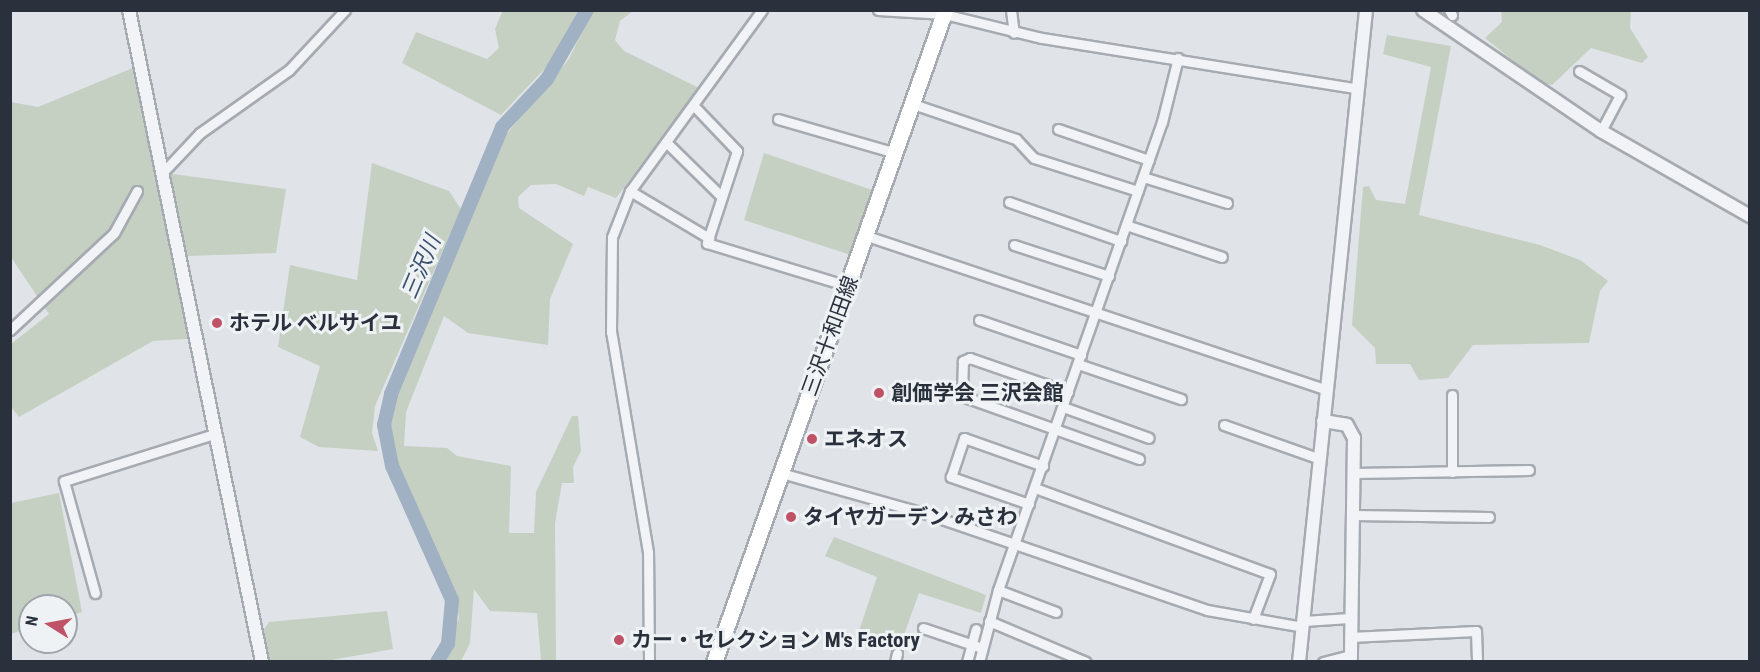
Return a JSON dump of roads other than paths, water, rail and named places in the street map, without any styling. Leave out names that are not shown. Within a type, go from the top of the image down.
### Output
[{"type":"main road","name":"三沢十和田線","points":[[714,662],[945,12]]},
{"type":"street","points":[[129,10],[165,170],[214,434],[262,662]]},
{"type":"street","points":[[132,24],[134,10]]},
{"type":"street","points":[[165,170],[200,133],[289,70],[345,10]]},
{"type":"street","points":[[649,662],[648,552],[611,332],[612,237],[630,191],[695,107],[762,10]]},
{"type":"street","points":[[878,10],[945,12],[1014,33],[1355,88]]},
{"type":"street","points":[[1011,10],[1014,33]]},
{"type":"street","points":[[1299,662],[1355,88],[1366,10]]},
{"type":"street","points":[[1423,10],[1600,131],[1749,216]]},
{"type":"street","points":[[979,662],[999,590],[1149,160],[1178,58]]},
{"type":"street","points":[[1580,71],[1620,95],[1600,131]]},
{"type":"street","points":[[913,104],[1016,140],[1034,158],[1138,191]]},
{"type":"street","points":[[695,107],[737,151],[707,243],[848,286]]},
{"type":"street","points":[[778,119],[896,153]]},
{"type":"street","points":[[1058,129],[1149,160]]},
{"type":"street","points":[[666,142],[722,197]]},
{"type":"street","points":[[1143,177],[1227,203]]},
{"type":"street","points":[[10,330],[114,233],[137,190]]},
{"type":"street","points":[[630,191],[709,238]]},
{"type":"street","points":[[1009,202],[1121,241]]},
{"type":"street","points":[[1126,225],[1222,257]]},
{"type":"street","points":[[867,236],[1326,390]]},
{"type":"street","points":[[1014,245],[1109,276]]},
{"type":"street","points":[[979,320],[1180,399]]},
{"type":"street","points":[[1068,392],[970,358],[963,361],[962,396],[1139,459]]},
{"type":"street","points":[[1452,394],[1452,472]]},
{"type":"street","points":[[1063,407],[1149,438]]},
{"type":"street","points":[[1323,421],[1352,430],[1355,473],[1349,618],[1351,658],[1323,662]]},
{"type":"street","points":[[1224,425],[1320,459]]},
{"type":"street","points":[[95,593],[64,481],[214,434]]},
{"type":"street","points":[[1029,504],[951,477],[954,467],[964,438],[1042,466]]},
{"type":"street","points":[[1355,473],[1529,470]]},
{"type":"street","points":[[781,473],[1015,544],[1207,610],[1253,619],[1303,624],[1349,618]]},
{"type":"street","points":[[1035,488],[1270,574],[1253,619]]},
{"type":"street","points":[[1353,515],[1489,517]]},
{"type":"street","points":[[999,590],[1056,612]]},
{"type":"street","points":[[989,621],[1086,662]]},
{"type":"street","points":[[923,628],[982,648]]},
{"type":"street","points":[[967,662],[976,629]]},
{"type":"street","points":[[1350,637],[1476,631],[1477,662]]},
{"type":"waterway","name":"三沢川","points":[[437,662],[448,644],[452,600],[392,466],[384,425],[391,394],[502,127],[547,79],[587,10]]},
{"type":"place","name":"ホテル ベルサイユ","points":[[217,323]]},
{"type":"place","name":"創価学会 三沢会館","points":[[879,393]]},
{"type":"place","name":"エネオス","points":[[812,439]]},
{"type":"place","name":"タイヤガーデン みさわ","points":[[791,517]]},
{"type":"place","name":"カー・セレクション M's Factory","points":[[619,640]]}]
